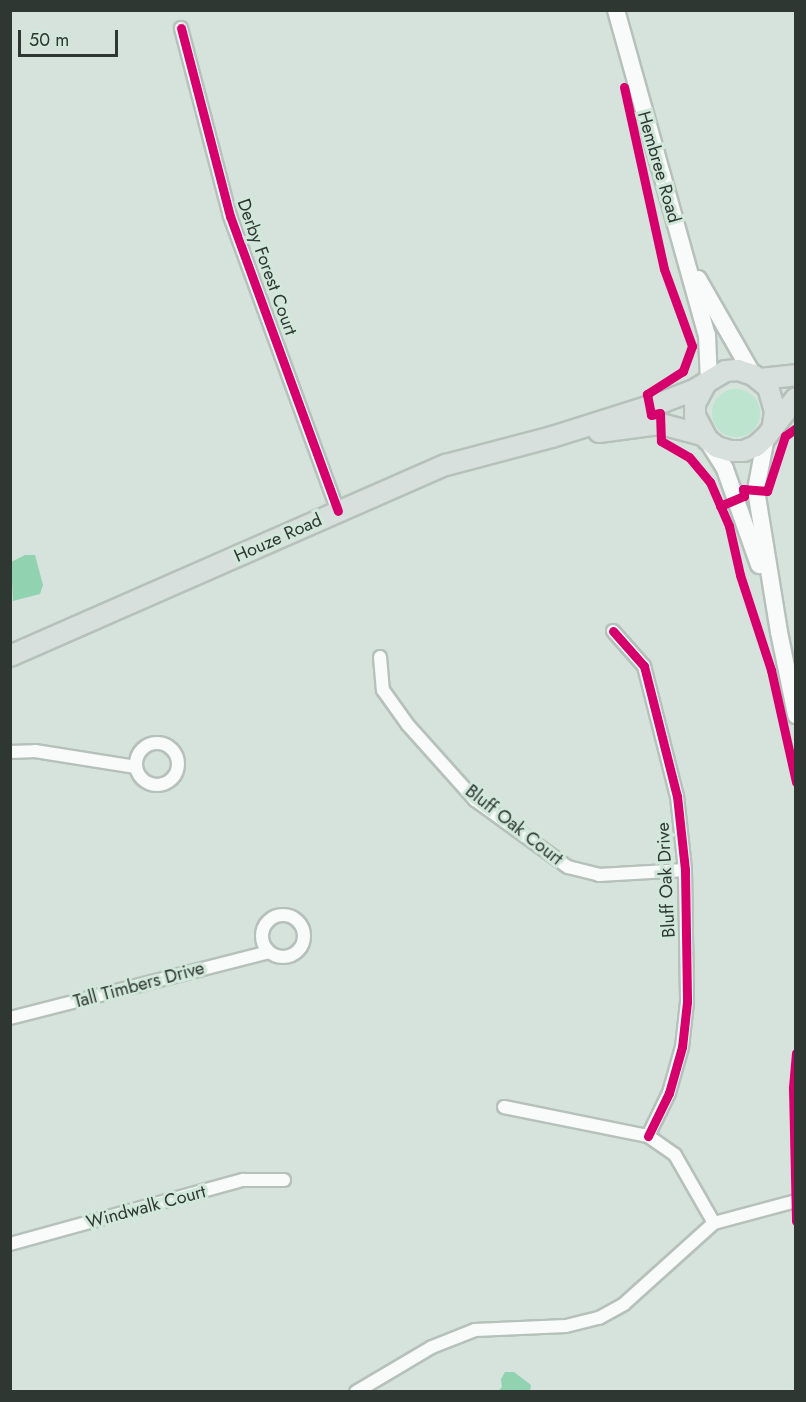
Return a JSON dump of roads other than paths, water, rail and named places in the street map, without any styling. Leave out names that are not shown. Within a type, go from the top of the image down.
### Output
[{"type":"main road","name":"Houze Road","points":[[10,656],[446,465],[552,437],[663,402],[694,390],[726,371],[738,370],[756,377],[795,375]]},
{"type":"main road","points":[[756,377],[773,398],[776,411],[770,431]]},
{"type":"main road","points":[[704,437],[695,416],[695,404],[708,382]]},
{"type":"main road","name":"Houze Road","points":[[552,437],[661,424],[704,437],[717,447],[730,451],[744,451],[756,446],[795,398]]},
{"type":"street","name":"Hembree Road","points":[[616,10],[670,212],[685,254],[707,335],[708,382]]},
{"type":"street","name":"Derby Forest Court","points":[[181,28],[230,216],[338,511]]},
{"type":"street","name":"Hembree Road","points":[[685,254],[756,377]]},
{"type":"street","points":[[770,431],[756,490],[795,715]]},
{"type":"street","points":[[704,437],[725,469],[775,609]]},
{"type":"street","name":"Bluff Oak Drive","points":[[613,631],[644,666],[677,796],[685,870],[687,1002],[682,1047],[669,1093],[648,1136]]},
{"type":"street","name":"Bluff Oak Court","points":[[380,657],[383,690],[408,725],[475,800],[568,867],[599,875],[685,870]]},
{"type":"street","points":[[10,752],[35,751],[136,767]]},
{"type":"street","name":"Tall Timbers Drive","points":[[10,1018],[268,952]]},
{"type":"street","points":[[504,1107],[648,1136],[675,1155],[714,1224]]},
{"type":"street","name":"Windwalk Court","points":[[10,1244],[243,1180],[284,1180]]},
{"type":"street","points":[[359,1391],[432,1347],[475,1330],[566,1326],[599,1318],[624,1304],[714,1224],[795,1201]]}]
